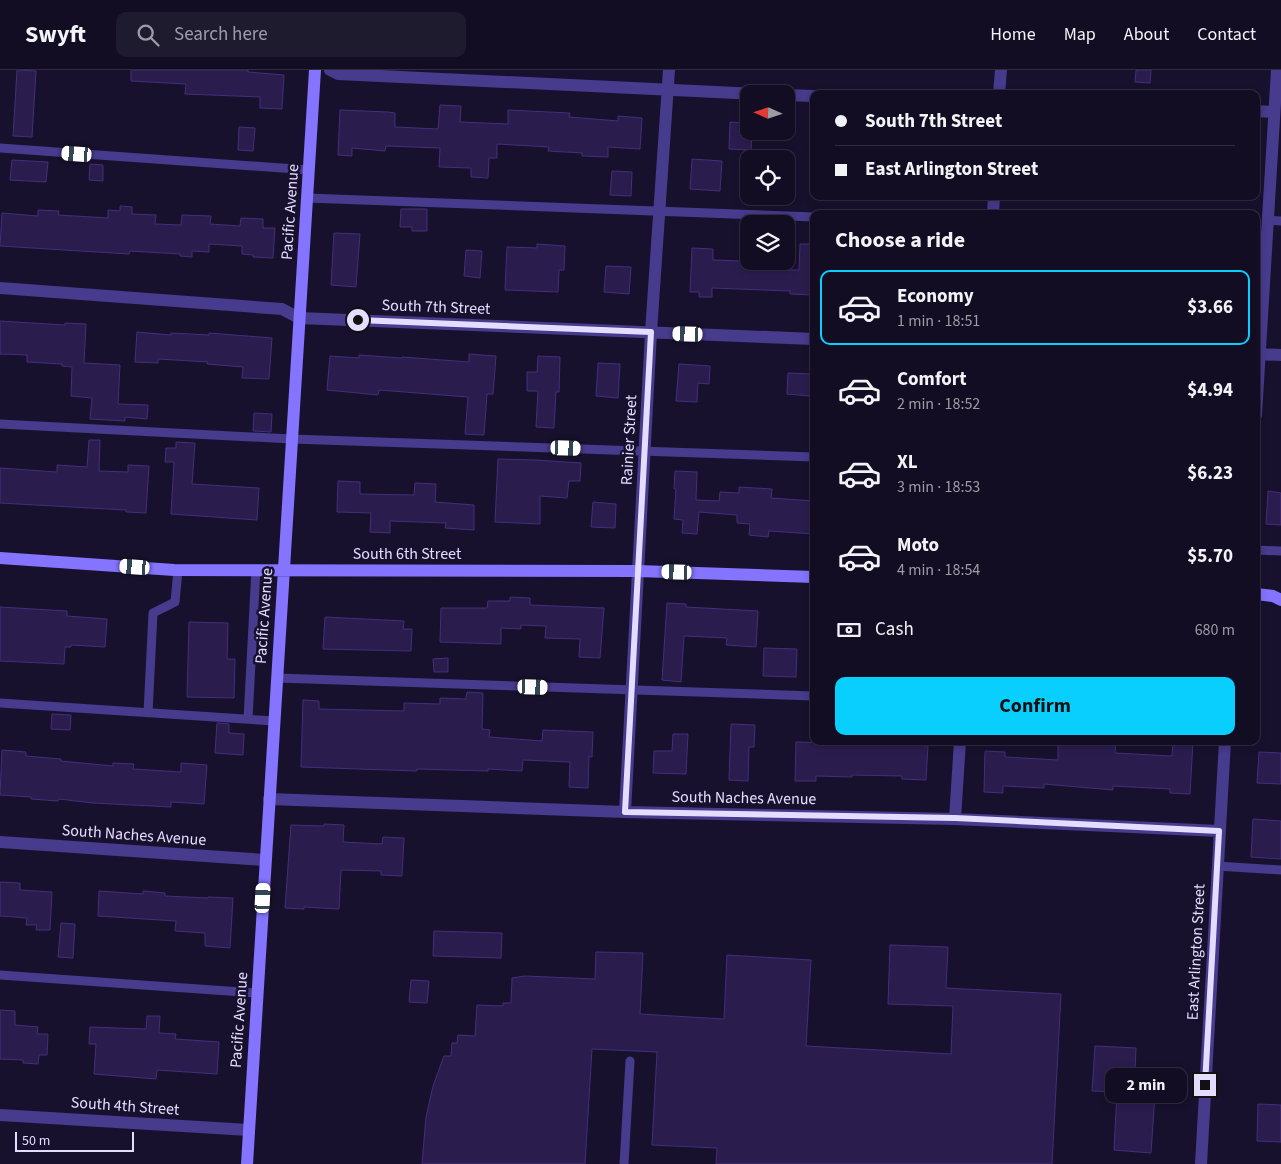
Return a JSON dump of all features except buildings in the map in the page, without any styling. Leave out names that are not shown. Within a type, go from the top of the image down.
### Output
[{"type":"street","name":"Pacific Avenue","points":[[246,1164],[315,70]]},
{"type":"street","points":[[330,70],[338,74],[740,93]]},
{"type":"street","name":"Rainier Street","points":[[625,812],[651,332],[669,70]]},
{"type":"street","points":[[999,90],[1001,70]]},
{"type":"street","points":[[1260,294],[1262,235],[1275,221],[1274,112],[1277,70]]},
{"type":"street","points":[[795,95],[810,96]]},
{"type":"street","points":[[1260,111],[1274,112]]},
{"type":"street","name":"South 7th Street","points":[[0,288],[282,309],[299,318],[810,339]]},
{"type":"street","points":[[1260,354],[1281,355]]},
{"type":"street","name":"South 6th Street","points":[[0,558],[178,570],[638,571],[810,577]]},
{"type":"street","points":[[1260,594],[1273,596],[1281,600]]},
{"type":"street","points":[[955,818],[960,745]]},
{"type":"street","name":"East Arlington Street","points":[[1201,1164],[1224,745]]},
{"type":"street","name":"South Naches Avenue","points":[[269,799],[625,812],[955,818],[1219,831]]},
{"type":"street","name":"South Naches Avenue","points":[[0,842],[266,860]]},
{"type":"street","name":"South 4th Street","points":[[0,1115],[249,1130]]},
{"type":"lane","points":[[0,148],[308,170]]},
{"type":"lane","points":[[307,198],[810,217]]},
{"type":"lane","points":[[0,424],[292,440],[810,457]]},
{"type":"lane","points":[[1260,550],[1281,551]]},
{"type":"lane","points":[[248,719],[256,569]]},
{"type":"lane","points":[[148,713],[153,614],[175,602],[178,570]]},
{"type":"lane","points":[[277,678],[810,696]]},
{"type":"lane","points":[[0,703],[274,721]]},
{"type":"lane","points":[[1217,866],[1281,870]]},
{"type":"lane","points":[[0,975],[257,993]]},
{"type":"lane","points":[[624,1164],[630,1062]]},
{"type":"route","points":[[358,320],[651,332],[625,812],[955,818],[1219,831],[1205,1085]]}]
